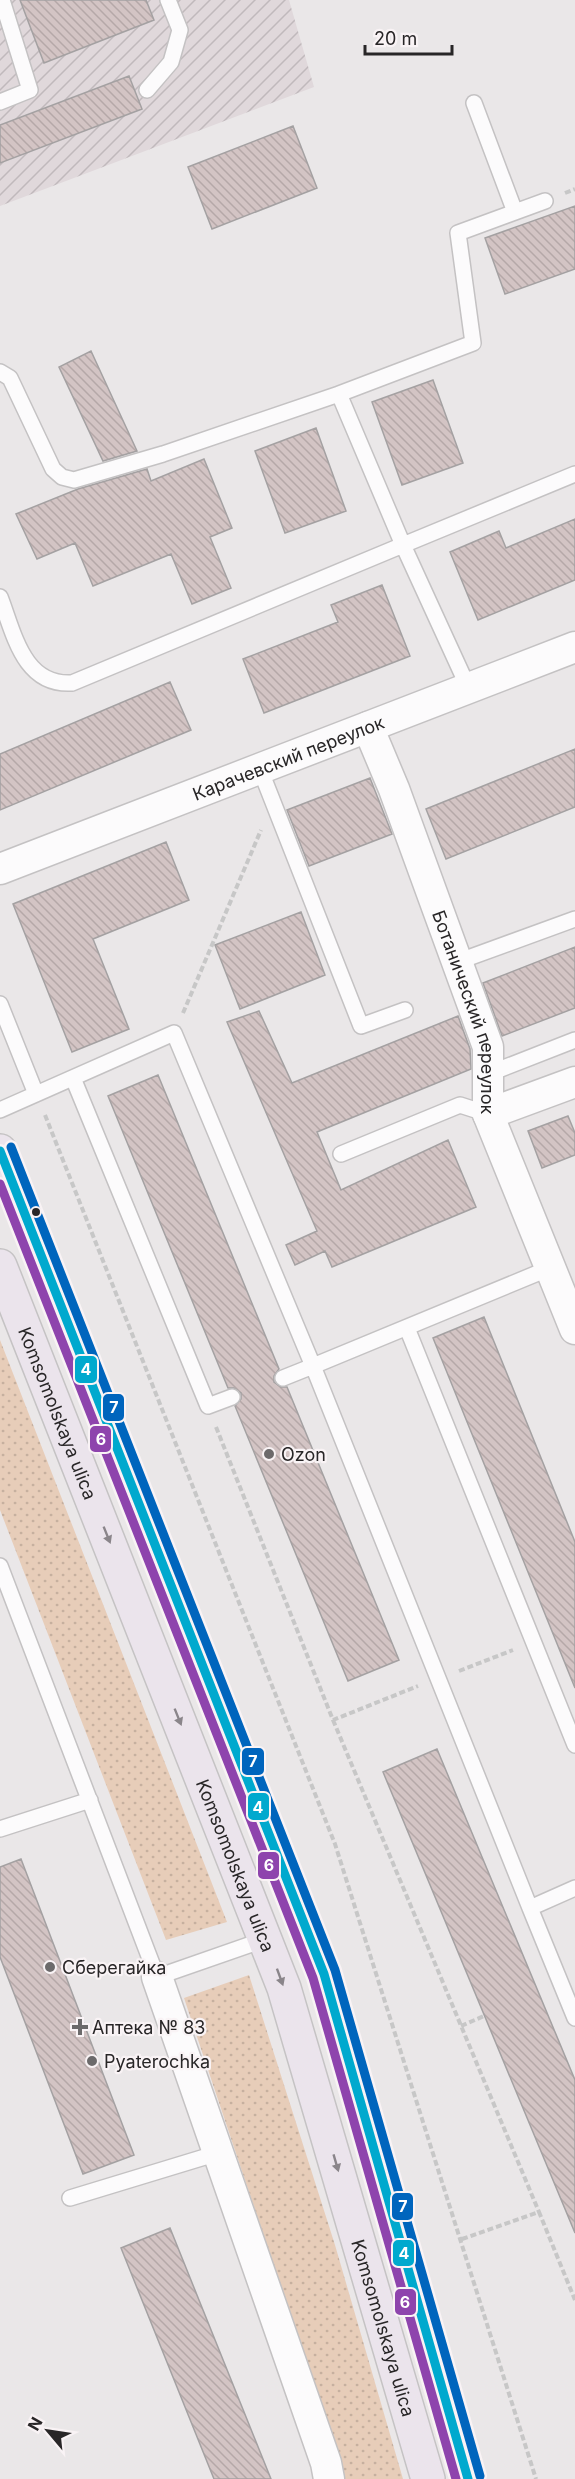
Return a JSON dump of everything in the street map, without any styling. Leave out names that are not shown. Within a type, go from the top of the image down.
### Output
[{"type":"main road","points":[[0,1151],[324,1974],[468,2479]]},
{"type":"main road","name":"Komsomolskaya ulica","points":[[0,1266],[284,1988],[428,2479]]},
{"type":"street","name":"Карачевский переулок","points":[[0,869],[575,647]]},
{"type":"street","name":"Ботанический переулок","points":[[368,727],[394,789],[488,1047],[488,1114],[575,1329]]},
{"type":"street","points":[[488,1114],[575,1082]]},
{"type":"street","points":[[157,1977],[322,2452],[329,2479]]},
{"type":"lane","points":[[0,102],[30,90],[2,0]]},
{"type":"lane","points":[[147,90],[171,62],[180,30],[168,0]]},
{"type":"lane","points":[[474,103],[515,212]]},
{"type":"lane","points":[[0,372],[10,378],[53,468],[62,477],[74,480],[163,454],[339,394],[473,343],[458,233],[545,201]]},
{"type":"lane","points":[[339,394],[403,545],[468,687]]},
{"type":"lane","points":[[0,597],[22,654],[36,672],[57,684],[72,683],[575,474]]},
{"type":"lane","points":[[260,769],[361,1026],[405,1010]]},
{"type":"lane","points":[[457,962],[575,919]]},
{"type":"lane","points":[[0,1004],[36,1094]]},
{"type":"lane","points":[[0,1110],[174,1033],[313,1366],[575,2018]]},
{"type":"lane","points":[[488,1074],[575,1040]]},
{"type":"lane","points":[[73,1078],[208,1406],[232,1397]]},
{"type":"lane","points":[[341,1154],[460,1105],[488,1114]]},
{"type":"lane","points":[[283,1378],[550,1268]]},
{"type":"lane","points":[[407,1328],[575,1745]]},
{"type":"lane","points":[[0,1566],[157,1977],[266,1939]]},
{"type":"lane","points":[[0,1829],[90,1800]]},
{"type":"lane","points":[[530,1908],[575,1888]]},
{"type":"lane","points":[[70,2198],[218,2153]]},
{"type":"path","points":[[174,1033],[273,802]]},
{"type":"path","points":[[36,1094],[335,1844],[462,2239],[536,2479]]},
{"type":"path","points":[[208,1406],[333,1719],[575,2300]]},
{"type":"path","points":[[333,1719],[533,1642]]},
{"type":"path","points":[[461,2026],[484,2016]]},
{"type":"path","points":[[462,2239],[539,2212]]},
{"type":"shaded area","points":[[0,0],[289,0],[314,87],[0,206]]},
{"type":"shaded area","points":[[0,1340],[227,1922],[166,1940],[0,1510]]},
{"type":"shaded area","points":[[249,1975],[335,2245],[403,2479],[345,2479],[184,1998]]},
{"type":"building","points":[[20,0],[146,0],[154,20],[44,63]]},
{"type":"building","points":[[129,76],[142,109],[0,163],[0,125]]},
{"type":"building","points":[[293,126],[317,188],[212,229],[188,167]]},
{"type":"building","points":[[575,206],[575,269],[505,294],[485,238]]},
{"type":"building","points":[[91,351],[137,451],[103,461],[59,367]]},
{"type":"building","points":[[433,380],[463,463],[402,485],[372,402]]},
{"type":"building","points":[[316,428],[346,511],[285,533],[255,451]]},
{"type":"building","points":[[204,459],[232,528],[210,537],[231,588],[192,604],[171,554],[93,586],[75,543],[37,559],[16,514],[78,489],[147,469],[151,481]]},
{"type":"building","points":[[575,519],[575,580],[478,620],[450,552],[499,531],[506,548]]},
{"type":"building","points":[[382,585],[410,656],[264,713],[243,659],[338,622],[331,605]]},
{"type":"building","points":[[170,682],[191,730],[0,810],[0,754]]},
{"type":"building","points":[[575,749],[575,807],[446,859],[426,809]]},
{"type":"building","points":[[370,778],[392,834],[309,866],[287,810]]},
{"type":"building","points":[[166,842],[189,900],[93,939],[129,1029],[72,1052],[13,904]]},
{"type":"building","points":[[301,912],[325,975],[240,1009],[215,945]]},
{"type":"building","points":[[575,947],[575,1008],[502,1036],[483,983]]},
{"type":"building","points":[[259,1011],[292,1083],[458,1016],[470,1049],[471,1069],[317,1132],[341,1190],[448,1140],[476,1207],[332,1267],[325,1251],[295,1265],[286,1245],[317,1231],[227,1022]]},
{"type":"building","points":[[158,1075],[279,1369],[274,1376],[274,1382],[281,1387],[287,1387],[399,1660],[348,1681],[235,1406],[241,1399],[241,1393],[234,1388],[228,1388],[108,1096]]},
{"type":"building","points":[[568,1116],[575,1133],[575,1155],[542,1168],[528,1131]]},
{"type":"building","points":[[484,1317],[575,1542],[575,1688],[433,1338]]},
{"type":"building","points":[[437,1749],[575,2080],[575,2233],[383,1772]]},
{"type":"building","points":[[21,1859],[134,2155],[83,2174],[0,1957],[0,1867]]},
{"type":"building","points":[[170,2228],[271,2479],[214,2479],[121,2248]]},
{"type":"transit line","name":"7","points":[[11,1147],[335,1970],[480,2476]]},
{"type":"transit line","name":"4","points":[[0,1151],[324,1974],[468,2479]]},
{"type":"transit line","name":"6","points":[[0,1184],[313,1978],[456,2479]]},
{"type":"place","name":"Ozon","points":[[269,1454]]},
{"type":"place","name":"Сберегайка","points":[[50,1967]]},
{"type":"place","name":"Аптека № 83","points":[[80,2027]]},
{"type":"place","name":"Pyaterochka","points":[[92,2061]]}]
